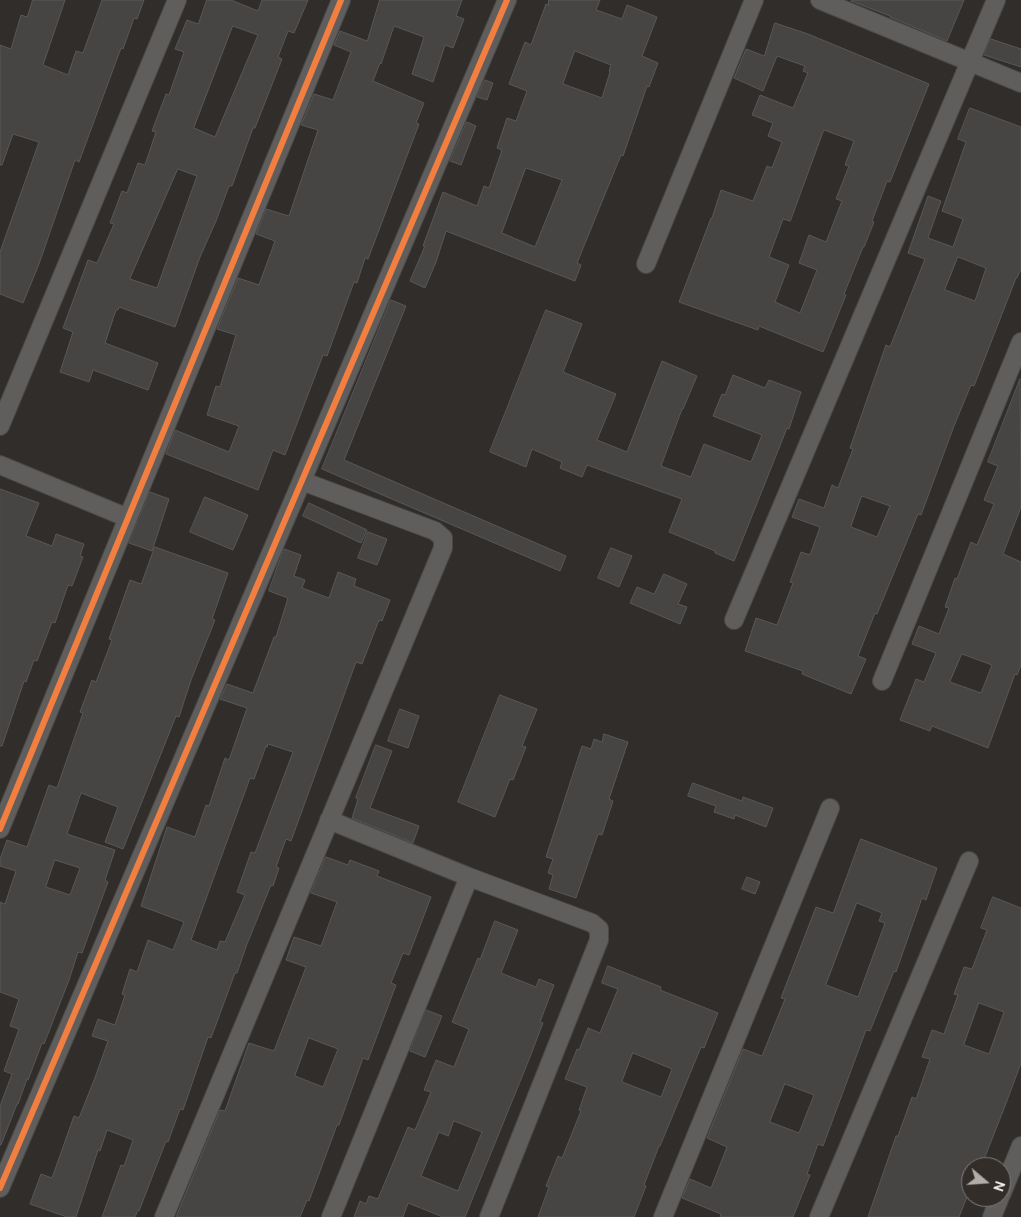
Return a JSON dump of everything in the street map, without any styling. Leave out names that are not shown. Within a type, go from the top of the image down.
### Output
[{"type":"street","points":[[0,426],[177,0]]},
{"type":"street","points":[[0,829],[342,0]]},
{"type":"street","points":[[0,1188],[507,0]]},
{"type":"street","points":[[646,264],[754,0]]},
{"type":"street","points":[[820,0],[1021,83]]},
{"type":"street","points":[[734,620],[996,0]]},
{"type":"street","points":[[882,681],[1021,342]]},
{"type":"street","points":[[0,465],[128,518]]},
{"type":"street","points":[[164,1217],[443,548],[443,538],[435,531],[302,481]]},
{"type":"street","points":[[663,1217],[830,808]]},
{"type":"street","points":[[330,820],[469,877],[592,923],[599,929],[599,940],[489,1217]]},
{"type":"street","points":[[819,1217],[969,861]]},
{"type":"street","points":[[331,1217],[469,877]]},
{"type":"street","points":[[1011,1170],[1021,1146]]},
{"type":"building","points":[[33,0],[65,0],[43,65],[68,75],[76,51],[83,53],[102,0],[144,0],[137,19],[134,18],[123,49],[121,48],[79,162],[75,160],[39,264],[23,303],[0,294],[0,252],[39,142],[13,134],[2,165],[0,165],[0,45],[11,49],[21,15],[27,17]]},
{"type":"building","points":[[207,0],[231,0],[258,11],[262,0],[308,0],[294,33],[288,31],[278,57],[282,59],[255,128],[253,128],[232,186],[229,186],[200,257],[175,327],[119,307],[116,310],[105,343],[158,363],[148,390],[93,370],[89,382],[60,372],[73,332],[63,328],[88,260],[97,263],[114,224],[110,223],[122,191],[127,193],[138,163],[145,165],[156,132],[152,131],[166,94],[169,95],[184,52],[175,49],[187,20],[198,24]],"holes":[[[233,26],[258,35],[215,137],[194,128]],[[178,169],[197,176],[157,288],[130,279]]]},
{"type":"building","points":[[380,0],[462,0],[456,16],[464,19],[453,48],[445,45],[433,82],[412,74],[424,37],[394,26],[373,81],[424,103],[416,123],[419,124],[368,259],[365,258],[357,283],[354,282],[327,356],[323,355],[285,455],[273,450],[258,490],[166,454],[175,430],[229,452],[239,426],[207,415],[216,386],[220,387],[236,335],[217,329],[238,278],[259,285],[275,241],[256,234],[266,209],[289,216],[318,130],[301,125],[314,94],[333,100],[351,52],[334,45],[340,31],[367,41]]},
{"type":"building","points":[[549,0],[600,0],[596,10],[622,19],[627,5],[657,17],[642,56],[658,63],[649,87],[647,86],[623,156],[621,155],[577,263],[581,265],[575,281],[446,231],[425,288],[410,281],[425,246],[423,246],[443,192],[477,206],[484,186],[489,188],[502,150],[497,148],[507,118],[516,121],[527,91],[509,84],[525,42],[531,45],[546,4],[548,5]],"holes":[[[575,51],[611,65],[602,98],[563,84]],[[526,168],[562,180],[535,247],[502,233]]]},
{"type":"building","points":[[852,0],[964,0],[947,41]]},
{"type":"building","points":[[775,23],[808,34],[929,84],[890,182],[887,181],[872,221],[874,222],[844,294],[846,295],[823,352],[759,326],[758,330],[679,302],[721,190],[753,201],[767,166],[772,168],[782,142],[768,136],[773,123],[752,115],[760,95],[793,108],[808,73],[803,71],[805,66],[777,56],[763,91],[734,78],[746,49],[764,56]],"holes":[[[824,130],[854,141],[845,165],[849,166],[836,199],[842,201],[826,242],[809,235],[799,263],[817,270],[800,313],[775,302],[789,265],[769,257],[783,219],[790,221]]]},
{"type":"building","points":[[991,39],[1021,49],[1021,67],[984,55]]},
{"type":"building","points":[[485,80],[493,83],[487,100],[477,97]]},
{"type":"building","points":[[970,108],[1021,127],[1021,269],[974,386],[971,385],[954,426],[921,515],[918,514],[877,614],[875,613],[858,656],[866,659],[851,694],[802,674],[803,671],[745,651],[756,618],[777,625],[793,583],[790,582],[801,552],[810,555],[820,527],[792,517],[799,499],[824,508],[832,485],[838,488],[853,449],[850,448],[886,345],[890,347],[925,259],[908,253],[928,196],[941,201],[928,238],[953,247],[963,219],[942,211],[966,142],[958,139]],"holes":[[[958,257],[986,268],[975,301],[945,290]],[[862,496],[890,506],[877,537],[851,527]]]},
{"type":"building","points":[[467,122],[476,126],[461,165],[450,161]]},
{"type":"building","points":[[391,300],[406,306],[344,460],[566,556],[560,571],[322,469]]},
{"type":"building","points":[[546,310],[582,324],[563,372],[616,394],[597,440],[627,452],[662,361],[697,376],[682,409],[661,466],[691,477],[704,444],[751,462],[762,435],[713,416],[722,394],[725,395],[733,375],[765,388],[769,380],[801,392],[789,429],[787,428],[734,561],[669,532],[682,499],[587,465],[582,477],[560,468],[562,462],[532,449],[526,467],[490,452]]},
{"type":"building","points":[[1020,379],[1021,507],[1003,554],[1021,562],[1021,665],[1017,675],[1015,674],[988,748],[932,726],[930,731],[900,720],[916,679],[924,682],[936,653],[912,644],[919,626],[939,634],[949,608],[945,607],[955,578],[957,579],[971,542],[977,545],[994,504],[984,500],[998,466],[988,462]],"holes":[[[962,654],[992,665],[981,693],[950,682]]]},
{"type":"building","points":[[0,489],[39,503],[26,536],[52,546],[56,534],[84,544],[80,556],[83,557],[72,586],[68,585],[55,623],[52,622],[37,661],[34,660],[26,682],[24,681],[2,746],[0,746]]},
{"type":"building","points":[[150,492],[169,499],[152,551],[129,543]]},
{"type":"building","points":[[205,497],[248,515],[233,550],[190,532]]},
{"type":"building","points":[[309,503],[367,530],[361,543],[303,516]]},
{"type":"building","points":[[368,532],[387,539],[377,565],[358,558]]},
{"type":"building","points":[[155,547],[228,573],[212,619],[215,620],[191,680],[179,717],[176,716],[123,849],[105,842],[118,807],[81,793],[67,834],[115,850],[105,880],[108,882],[82,953],[78,952],[44,1044],[42,1043],[0,1145],[0,1106],[12,1074],[4,1071],[19,1029],[10,1026],[19,999],[0,992],[0,902],[5,904],[16,871],[0,866],[0,859],[7,840],[27,847],[49,785],[57,788],[83,713],[80,712],[92,680],[96,682],[112,640],[109,639],[130,580],[141,584]],"holes":[[[55,860],[80,868],[70,895],[46,887]]]},
{"type":"building","points":[[611,548],[632,556],[619,587],[598,578]]},
{"type":"building","points":[[284,549],[301,555],[294,576],[305,580],[302,588],[329,598],[338,572],[356,579],[354,586],[390,600],[382,621],[379,620],[362,664],[356,662],[291,841],[286,839],[276,867],[279,868],[273,886],[271,885],[237,973],[235,973],[211,1038],[208,1037],[183,1110],[180,1109],[168,1142],[166,1141],[139,1211],[135,1217],[102,1217],[121,1165],[124,1166],[133,1140],[107,1130],[100,1151],[98,1150],[76,1217],[67,1217],[30,1204],[41,1174],[52,1178],[74,1116],[79,1118],[96,1075],[108,1041],[92,1036],[98,1019],[115,1025],[125,995],[122,994],[130,969],[137,972],[148,940],[173,950],[184,922],[141,906],[167,827],[195,837],[206,805],[209,806],[225,758],[229,760],[247,708],[220,699],[227,684],[253,693],[274,637],[276,637],[288,598],[269,591]],"holes":[[[268,744],[293,752],[255,853],[251,852],[237,892],[245,895],[225,942],[220,941],[217,950],[191,940],[250,778],[254,779],[266,746]]]},
{"type":"building","points":[[664,574],[687,584],[678,604],[687,607],[680,624],[630,603],[637,587],[654,594]]},
{"type":"building","points":[[500,695],[537,709],[522,746],[526,747],[513,780],[510,779],[495,817],[458,802]]},
{"type":"building","points":[[400,709],[419,716],[408,748],[388,741]]},
{"type":"building","points":[[604,734],[628,742],[609,799],[613,801],[602,835],[598,834],[576,898],[549,889],[553,875],[548,873],[553,859],[546,857],[582,746],[591,749],[594,739],[602,742]]},
{"type":"building","points":[[376,745],[392,751],[370,808],[419,826],[413,843],[352,818],[358,799],[356,798]]},
{"type":"building","points":[[693,783],[742,801],[743,797],[773,808],[766,827],[735,815],[734,819],[714,812],[716,806],[688,796]]},
{"type":"building","points":[[861,839],[937,868],[926,900],[922,898],[896,972],[894,971],[870,1031],[866,1030],[823,1146],[818,1144],[807,1174],[810,1175],[793,1217],[720,1217],[721,1214],[682,1198],[690,1179],[711,1188],[727,1147],[707,1138],[743,1049],[762,1056],[785,999],[781,998],[816,907],[833,913]],"holes":[[[857,903],[882,913],[879,921],[885,923],[858,997],[826,985]],[[785,1084],[814,1095],[799,1133],[770,1122]]]},
{"type":"building","points":[[326,857],[348,865],[350,860],[379,871],[377,876],[431,897],[409,955],[403,953],[391,983],[396,985],[368,1060],[363,1058],[309,1201],[307,1200],[300,1217],[176,1217],[220,1110],[225,1111],[249,1043],[274,1051],[306,967],[286,960],[294,937],[321,946],[337,902],[311,893]],"holes":[[[309,1038],[338,1049],[323,1087],[295,1076]]]},
{"type":"building","points":[[747,877],[760,882],[755,894],[742,889]]},
{"type":"building","points":[[993,897],[1021,908],[1021,1063],[985,1157],[961,1157],[961,1207],[963,1207],[959,1217],[868,1217],[896,1136],[898,1136],[912,1097],[916,1099],[930,1059],[922,1057],[932,1030],[944,1034],[958,995],[954,994],[964,967],[972,969],[987,930],[981,928]],"holes":[[[979,1003],[1004,1012],[989,1054],[964,1045]]]},
{"type":"building","points":[[495,921],[518,930],[501,973],[536,987],[539,979],[554,985],[540,1022],[543,1023],[530,1057],[465,1217],[443,1217],[408,1203],[403,1217],[354,1217],[360,1201],[366,1204],[369,1196],[378,1199],[408,1127],[415,1130],[431,1092],[424,1090],[436,1060],[454,1067],[469,1029],[452,1022],[478,958],[480,959]],"holes":[[[454,1121],[482,1132],[458,1191],[421,1176],[439,1132],[448,1136]]]},
{"type":"building","points":[[608,966],[661,987],[660,990],[718,1013],[704,1048],[701,1047],[659,1146],[634,1217],[538,1217],[549,1187],[546,1186],[558,1156],[562,1158],[581,1111],[579,1110],[587,1087],[565,1079],[588,1028],[600,1033],[618,989],[602,983]],"holes":[[[633,1053],[672,1069],[661,1097],[622,1082]]]},
{"type":"building","points":[[426,1010],[442,1016],[425,1057],[410,1051]]},
{"type":"cycle path","points":[[0,829],[341,0]]},
{"type":"cycle path","points":[[0,1188],[507,0]]}]
